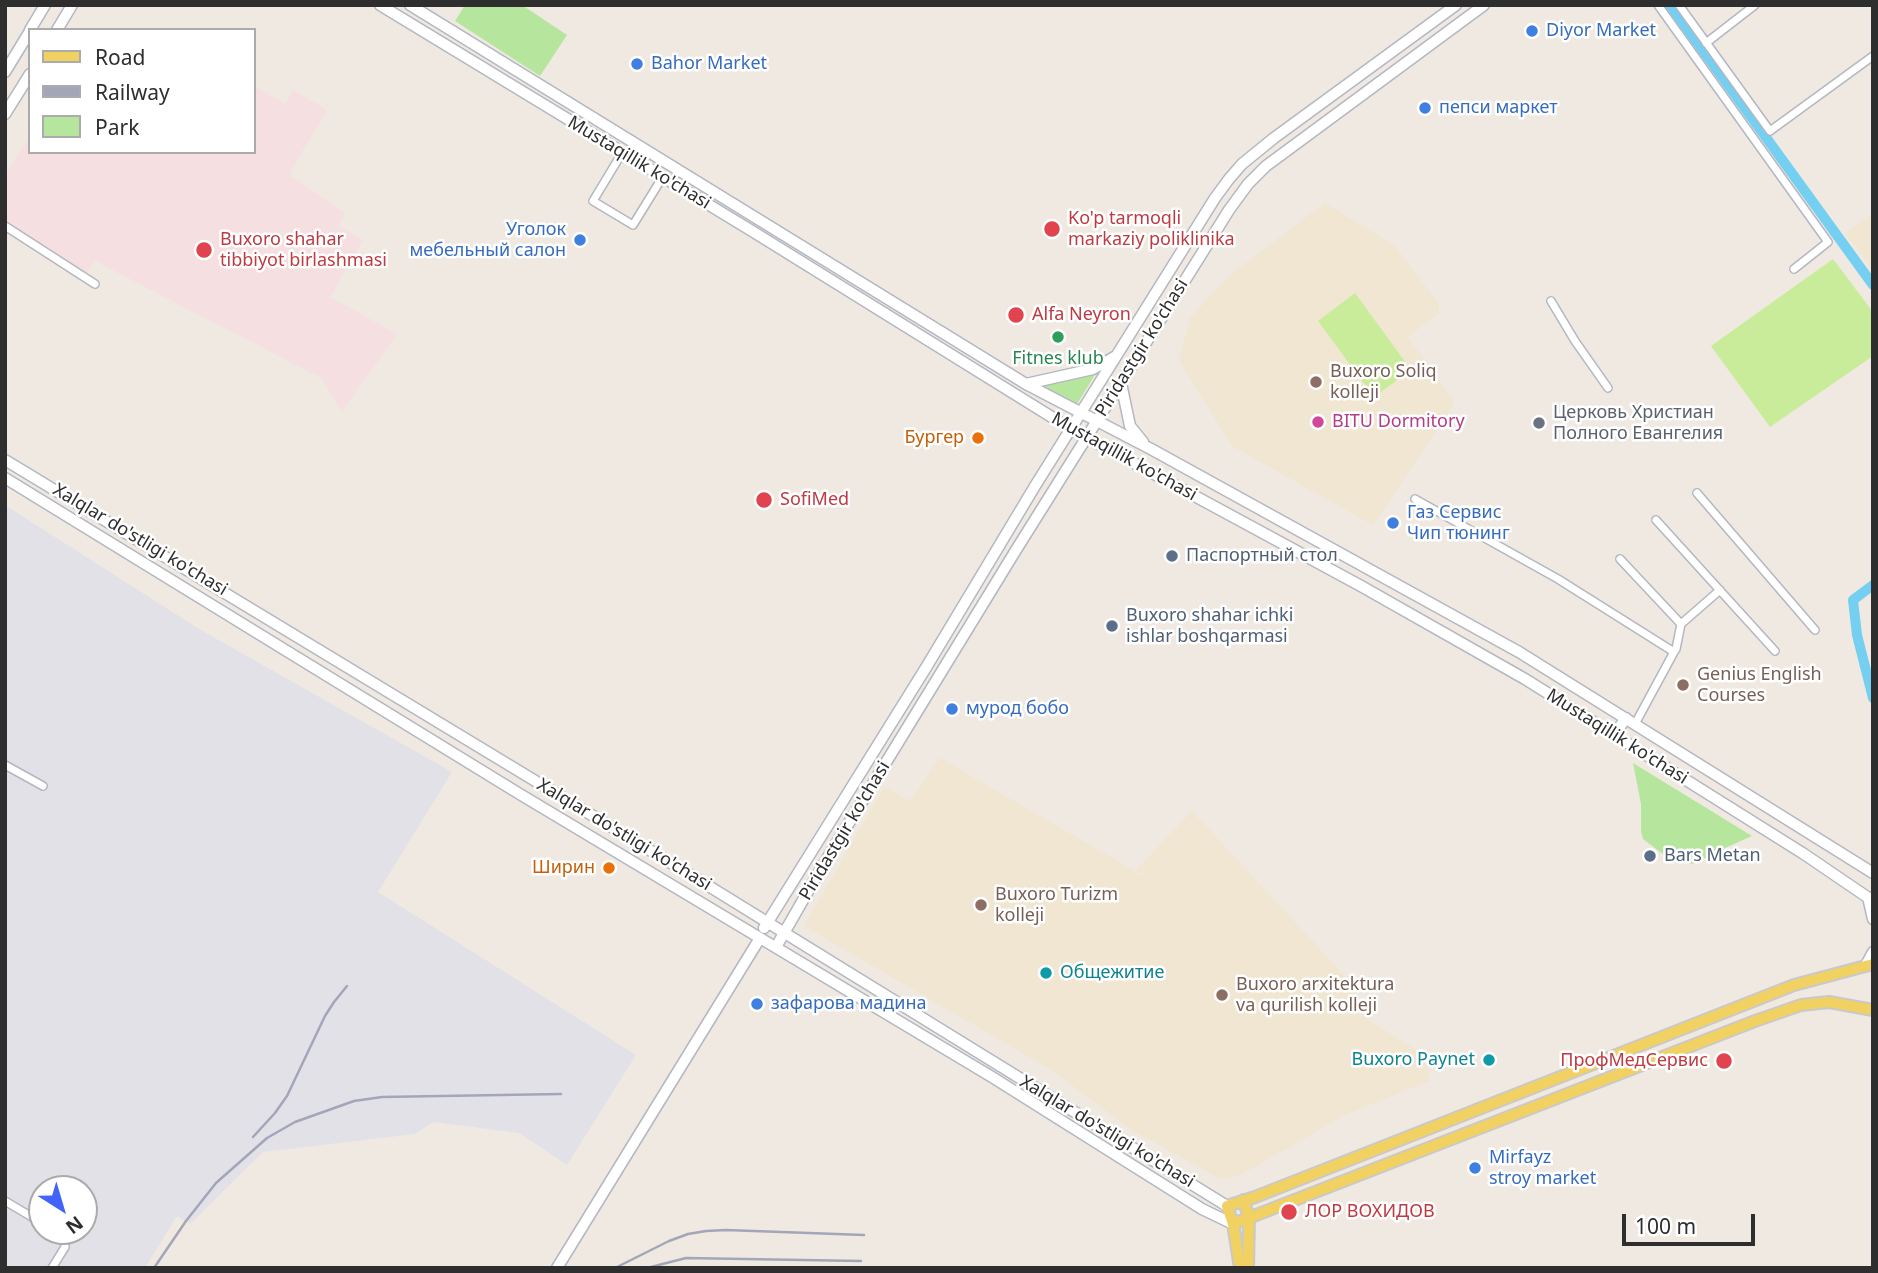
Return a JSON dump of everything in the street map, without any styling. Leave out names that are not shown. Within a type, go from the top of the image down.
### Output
[{"type":"main road","points":[[31,28],[45,5]]},
{"type":"main road","points":[[58,28],[72,5]]},
{"type":"main road","name":"Mustaqillik ko'chasi","points":[[380,5],[1086,438],[1525,679],[1804,854],[1870,899]]},
{"type":"main road","name":"Mustaqillik ko'chasi","points":[[410,5],[1026,384],[1151,449],[1520,652],[1873,873]]},
{"type":"main road","name":"Piridastgir ko'chasi","points":[[557,1268],[1035,486],[1215,198],[1241,164],[1456,5]]},
{"type":"main road","name":"Piridastgir ko'chasi","points":[[776,947],[1201,251],[1248,184],[1266,166],[1485,5]]},
{"type":"main road","points":[[5,72],[28,33]]},
{"type":"main road","points":[[518,88],[526,76]]},
{"type":"main road","points":[[5,114],[28,77]]},
{"type":"main road","points":[[1283,131],[1294,145]]},
{"type":"main road","points":[[752,232],[759,220]]},
{"type":"main road","points":[[923,337],[930,325]]},
{"type":"main road","points":[[1026,384],[1093,369],[1116,356]]},
{"type":"main road","points":[[1121,383],[1130,426],[1151,449]]},
{"type":"main road","name":"Xalqlar do'stligi ko'chasi","points":[[5,460],[694,877],[1227,1206]]},
{"type":"main road","name":"Xalqlar do'stligi ko'chasi","points":[[5,478],[518,793],[992,1077],[1202,1209],[1233,1224]]},
{"type":"main road","points":[[1398,607],[1408,590]]},
{"type":"main road","points":[[927,666],[941,674]]},
{"type":"main road","points":[[1614,735],[1631,721]]},
{"type":"main road","points":[[1870,899],[1873,919]]},
{"type":"main road","points":[[1240,1268],[1233,1224],[1227,1206],[1794,985],[1869,964],[1873,952]]},
{"type":"main road","points":[[1233,1224],[1801,1005],[1829,1002],[1873,1010]]},
{"type":"main road","points":[[1662,1037],[1668,1055]]},
{"type":"main road","points":[[1243,1200],[1249,1217],[1248,1268]]},
{"type":"street","points":[[1658,5],[1829,242],[1794,269]]},
{"type":"street","points":[[1679,5],[1770,131],[1873,56]]},
{"type":"street","points":[[1706,43],[1755,5]]},
{"type":"street","points":[[622,153],[593,201],[632,225],[662,178]]},
{"type":"street","points":[[5,226],[95,284]]},
{"type":"street","points":[[1551,302],[1608,388]]},
{"type":"street","points":[[1697,493],[1815,630]]},
{"type":"street","points":[[1415,499],[1558,579],[1674,652]]},
{"type":"street","points":[[1656,520],[1775,651]]},
{"type":"street","points":[[1620,559],[1681,624]]},
{"type":"street","points":[[1631,721],[1676,649],[1681,624],[1720,590]]},
{"type":"street","points":[[5,765],[43,786]]},
{"type":"street","points":[[5,1202],[28,1215]]},
{"type":"street","points":[[52,1268],[65,1245]]},
{"type":"shaded area","name":"Buxoro shahar tibbiyot birlashmasi","points":[[256,86],[285,104],[293,90],[327,110],[290,172],[291,176],[345,213],[338,226],[363,240],[330,297],[397,334],[342,411],[321,378],[95,261],[87,273],[5,220],[5,176],[28,139],[28,154],[256,154]]},
{"type":"shaded area","name":"Buxoro Soliq kolleji","points":[[1325,203],[1395,246],[1439,304],[1439,313],[1408,337],[1455,403],[1373,525],[1232,446],[1179,360],[1190,318],[1230,275]]},
{"type":"shaded area","points":[[1873,213],[1873,270],[1844,234]]},
{"type":"shaded area","points":[[5,505],[199,629],[452,772],[378,892],[636,1055],[567,1165],[519,1133],[433,1122],[415,1134],[263,1152],[190,1224],[177,1216],[145,1268],[5,1268]]},
{"type":"shaded area","points":[[940,758],[1150,880],[1136,870],[1192,811],[1356,988],[1345,1002],[1425,1056],[1430,1081],[1345,1115],[1244,1173],[1219,1178],[1132,1130],[1050,1069],[804,926],[884,787],[910,801]]},
{"type":"green space","points":[[465,5],[522,5],[567,35],[540,76],[455,21]]},
{"type":"green space","points":[[1833,259],[1873,312],[1873,356],[1770,427],[1711,346]]},
{"type":"green space","points":[[1355,293],[1411,370],[1374,397],[1318,321]]},
{"type":"green space","points":[[1096,373],[1077,404],[1038,385]]},
{"type":"green space","points":[[1633,763],[1752,836],[1691,864],[1667,857],[1643,839],[1641,804]]},
{"type":"waterway","points":[[1670,5],[1873,285]]},
{"type":"waterway","points":[[1873,585],[1853,600],[1857,635],[1873,698]]},
{"type":"railway","points":[[253,1137],[287,1096],[325,1016],[347,986]]},
{"type":"railway","points":[[154,1268],[216,1183],[267,1138],[295,1122],[354,1101],[382,1097],[561,1094]]},
{"type":"railway","points":[[615,1268],[669,1241],[706,1231],[864,1235]]},
{"type":"railway","points":[[647,1268],[686,1258],[861,1261]]},
{"type":"place","name":"Diyor Market","points":[[1532,31]]},
{"type":"place","name":"Bahor Market","points":[[637,64]]},
{"type":"place","name":"пепси маркет","points":[[1425,108]]},
{"type":"place","name":"Ko'p tarmoqli markaziy poliklinika","points":[[1052,229]]},
{"type":"place","name":"Уголок мебельный салон","points":[[580,240]]},
{"type":"place","name":"Buxoro shahar tibbiyot birlashmasi","points":[[204,250]]},
{"type":"place","name":"Alfa Neyron","points":[[1016,315]]},
{"type":"place","name":"Fitnes klub","points":[[1058,337]]},
{"type":"place","name":"Buxoro Soliq kolleji","points":[[1316,382]]},
{"type":"place","name":"BITU Dormitory","points":[[1318,422]]},
{"type":"place","name":"Церковь Христиан Полного Евангелия","points":[[1539,423]]},
{"type":"place","name":"Бургер","points":[[978,438]]},
{"type":"place","name":"SofiMed","points":[[764,500]]},
{"type":"place","name":"Газ Сервис Чип тюнинг","points":[[1393,523]]},
{"type":"place","name":"Паспортный стол","points":[[1172,556]]},
{"type":"place","name":"Buxoro shahar ichki ishlar boshqarmasi","points":[[1112,626]]},
{"type":"place","name":"Genius English Courses","points":[[1683,685]]},
{"type":"place","name":"мурод бобо","points":[[952,709]]},
{"type":"place","name":"Bars Metan","points":[[1650,856]]},
{"type":"place","name":"Ширин","points":[[609,868]]},
{"type":"place","name":"Buxoro Turizm kolleji","points":[[981,905]]},
{"type":"place","name":"Общежитие","points":[[1046,973]]},
{"type":"place","name":"Buxoro arxitektura va qurilish kolleji","points":[[1222,995]]},
{"type":"place","name":"зафарова мадина","points":[[757,1004]]},
{"type":"place","name":"Buxoro Paynet","points":[[1489,1060]]},
{"type":"place","name":"ПрофМедСервис","points":[[1724,1061]]},
{"type":"place","name":"Mirfayz stroy market","points":[[1475,1168]]},
{"type":"place","name":"ЛОР ВОХИДОВ","points":[[1289,1212]]}]
